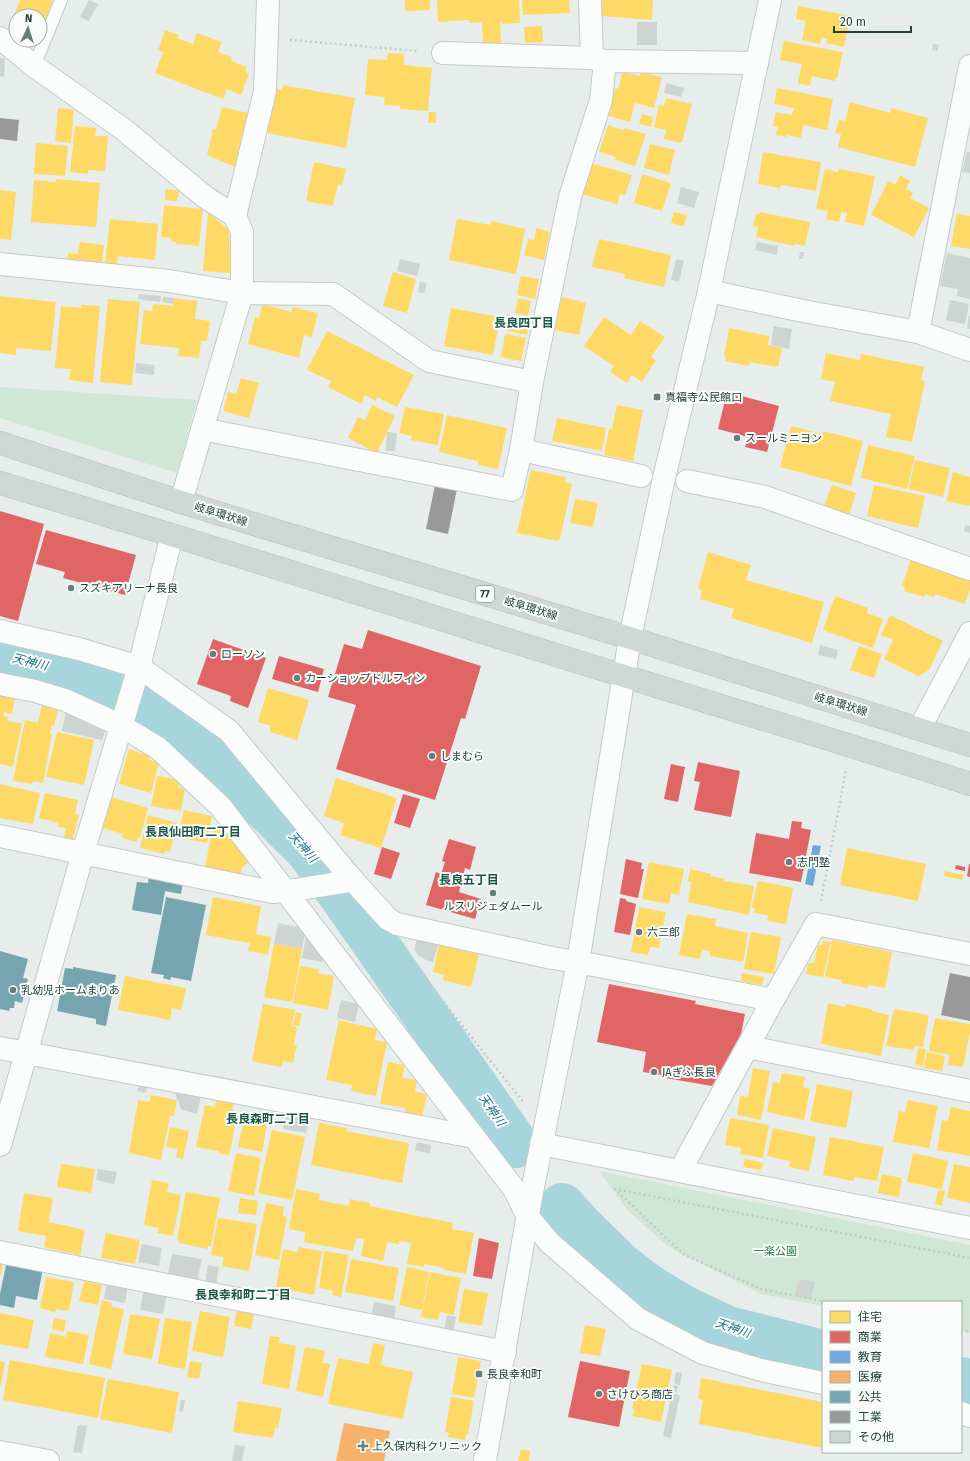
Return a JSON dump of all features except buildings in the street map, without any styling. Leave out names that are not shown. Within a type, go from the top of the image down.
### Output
[{"type":"main road","name":"岐阜環状線","points":[[0,444],[181,502],[630,638],[920,728],[970,745]]},
{"type":"main road","points":[[0,483],[172,534],[970,784]]},
{"type":"street","points":[[235,216],[265,91],[268,0]]},
{"type":"street","points":[[202,429],[512,490],[521,450],[532,382],[570,197],[601,100],[599,60],[590,0]]},
{"type":"street","points":[[485,1461],[541,1145],[578,962],[630,638],[664,478],[709,291],[770,0]]},
{"type":"street","points":[[0,38],[34,66],[123,129],[205,197],[235,216],[242,232],[242,293],[181,502]]},
{"type":"street","points":[[443,53],[599,60],[757,64]]},
{"type":"street","points":[[918,332],[970,66]]},
{"type":"street","points":[[0,264],[169,281],[242,293],[333,294],[429,361],[532,382]]},
{"type":"street","points":[[709,291],[802,311],[918,332],[970,350]]},
{"type":"street","points":[[521,450],[641,476]]},
{"type":"street","points":[[687,481],[765,497],[970,569]]},
{"type":"street","points":[[0,1145],[82,853],[137,672],[172,534]]},
{"type":"street","points":[[0,631],[79,649],[137,672],[229,731],[347,880],[388,919],[397,924],[552,958],[773,1000]]},
{"type":"street","points":[[920,728],[970,633]]},
{"type":"street","points":[[0,684],[35,691],[65,700],[122,722],[158,748],[220,806],[290,891],[474,1137],[514,1189],[530,1207],[550,1243],[638,1319],[702,1353],[761,1370],[822,1383]]},
{"type":"street","points":[[0,836],[272,892],[290,891],[347,880]]},
{"type":"street","points":[[680,1171],[816,924],[970,954]]},
{"type":"street","points":[[0,1048],[474,1137]]},
{"type":"street","points":[[748,1048],[970,1091]]},
{"type":"street","points":[[541,1145],[970,1228]]},
{"type":"street","points":[[0,1252],[505,1352]]},
{"type":"street","points":[[0,1452],[48,1461]]},
{"type":"lane","points":[[34,66],[61,0]]},
{"type":"path","points":[[267,38],[443,53]]},
{"type":"path","points":[[816,924],[846,770]]},
{"type":"path","points":[[388,919],[391,936],[527,1107]]},
{"type":"path","points":[[822,1301],[761,1289],[683,1254],[615,1189],[970,1258]]},
{"type":"green space","points":[[0,387],[197,400],[177,473],[0,418]]},
{"type":"green space","name":"一楽公園","points":[[599,1171],[970,1245],[970,1333],[962,1331],[962,1301],[822,1301],[822,1306],[761,1294],[670,1248],[629,1212]]},
{"type":"waterway","name":"天神川","points":[[0,655],[76,674],[191,733],[309,851],[338,890],[516,1145]]},
{"type":"waterway","name":"天神川","points":[[562,1206],[621,1266],[647,1286],[683,1308],[728,1329],[822,1353]]},
{"type":"waterway","name":"天神川","points":[[962,1380],[970,1382]]},
{"type":"place","name":"真福寺公民館口","points":[[657,397]]},
{"type":"place","name":"スールミニヨン","points":[[737,438]]},
{"type":"place","name":"スズキアリーナ長良","points":[[71,588]]},
{"type":"place","name":"ローソン","points":[[213,654]]},
{"type":"place","name":"カーショップドルフィン","points":[[297,678]]},
{"type":"place","name":"しまむら","points":[[432,756]]},
{"type":"place","name":"志門塾","points":[[789,862]]},
{"type":"place","name":"ルスリジェダムール","points":[[493,893]]},
{"type":"place","name":"六三郎","points":[[639,932]]},
{"type":"place","name":"乳幼児ホームまりあ","points":[[13,990]]},
{"type":"place","name":"JAぎふ長良","points":[[654,1072]]},
{"type":"place","name":"長良幸和町","points":[[479,1374]]},
{"type":"place","name":"さけひろ商店","points":[[599,1394]]},
{"type":"place","name":"上久保内科クリニック","points":[[363,1446]]},
{"type":"district","name":"長良四丁目","points":[[524,323]]},
{"type":"district","name":"長良仙田町二丁目","points":[[193,832]]},
{"type":"district","name":"長良五丁目","points":[[469,880]]},
{"type":"district","name":"長良森町二丁目","points":[[268,1119]]},
{"type":"district","name":"長良幸和町二丁目","points":[[243,1295]]}]
